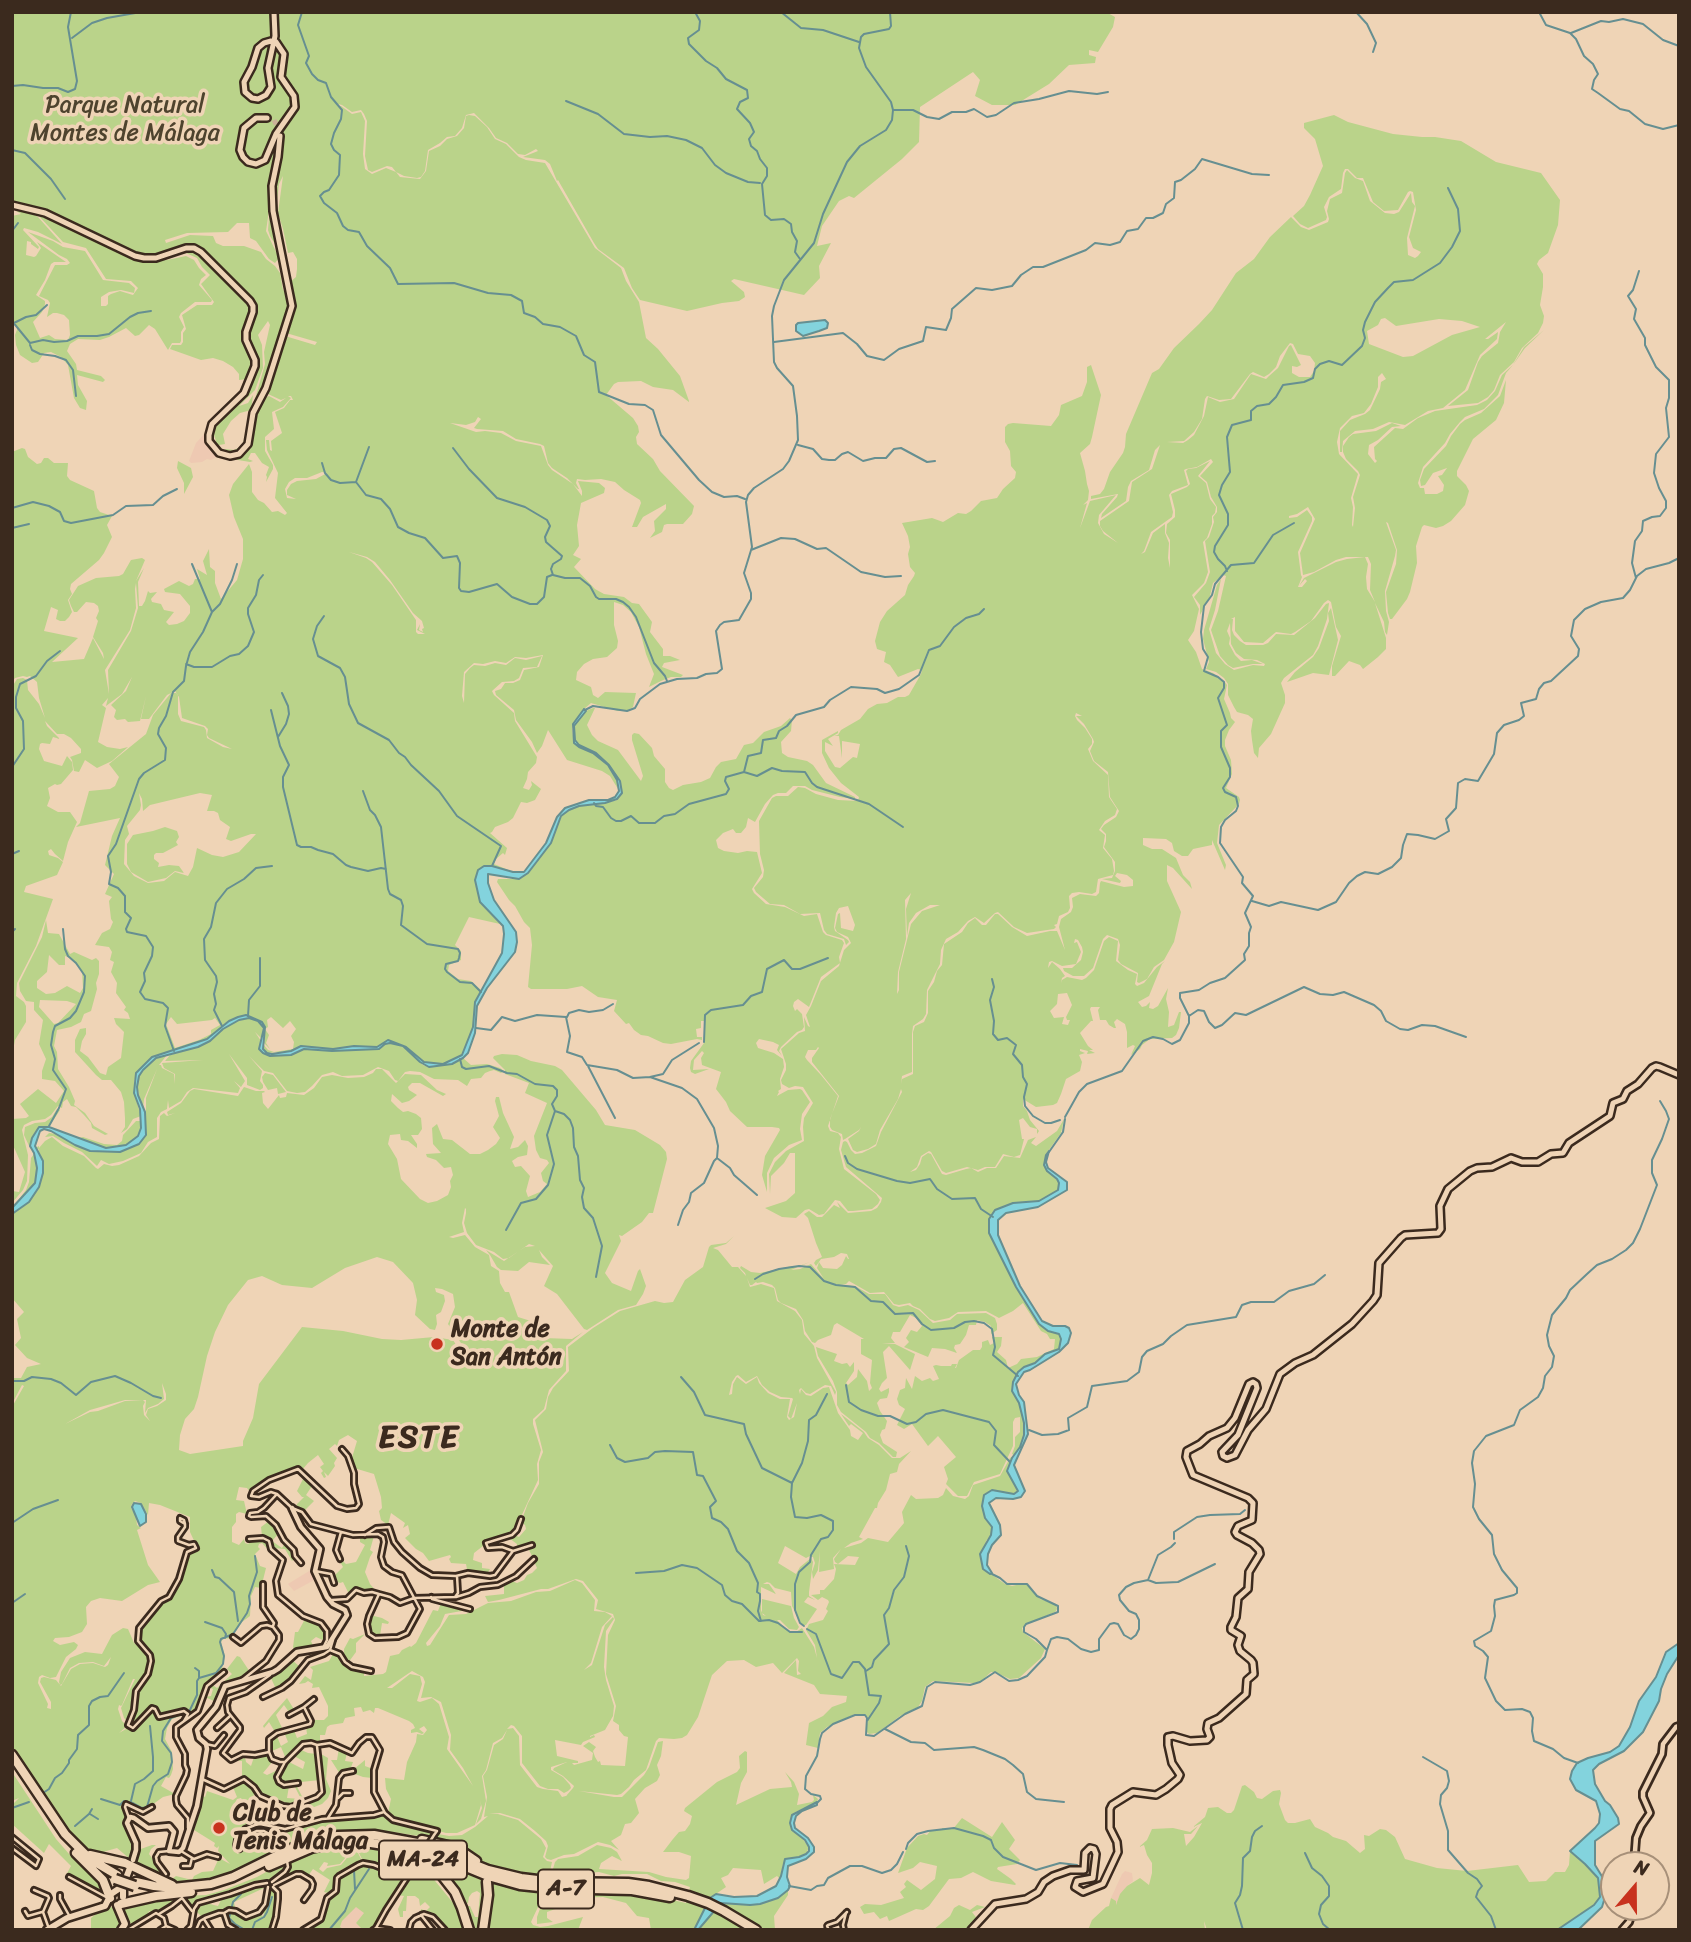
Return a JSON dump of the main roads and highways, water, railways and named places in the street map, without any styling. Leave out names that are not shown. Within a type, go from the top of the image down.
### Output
[{"type":"highway","name":"A-7","points":[[12,1755],[78,1849],[116,1877]]},
{"type":"highway","name":"A-7","points":[[12,1765],[58,1834],[76,1853],[99,1870],[162,1892],[228,1885],[311,1848],[341,1841],[368,1840],[403,1844],[520,1885],[632,1890],[687,1898],[746,1930]]},
{"type":"highway","points":[[57,1822],[77,1845],[90,1855],[130,1862],[166,1883],[188,1890]]},
{"type":"highway","name":"A-7","points":[[188,1890],[233,1877],[315,1840],[349,1835],[388,1836],[423,1844],[488,1870],[521,1878],[649,1886],[724,1911],[756,1930]]},
{"type":"highway","name":"MA-24","points":[[388,1836],[452,1846],[476,1861]]},
{"type":"highway","name":"MA-24","points":[[341,1841],[396,1847],[427,1862],[455,1892],[469,1930]]},
{"type":"highway","points":[[76,1853],[103,1880],[111,1897]]},
{"type":"highway","name":"MA-24","points":[[483,1930],[488,1895],[486,1882]]},
{"type":"highway","points":[[120,1903],[188,1890]]},
{"type":"main road","points":[[267,118],[256,118],[244,128],[240,150],[248,162],[256,164],[265,160],[276,134],[295,107],[294,96],[281,77],[284,54],[274,42],[264,43],[258,48],[244,82],[245,92],[258,99],[266,95],[271,87],[268,68],[275,36],[274,12]]},
{"type":"main road","points":[[12,205],[45,213],[135,256],[161,257],[186,247],[194,248],[250,301],[253,312],[246,340],[256,360],[255,366],[244,393],[212,424],[209,431],[209,441],[219,453],[230,456],[239,454],[248,444],[253,413],[266,388],[292,306],[273,211],[272,186],[280,136]]},
{"type":"main road","points":[[971,1930],[995,1904],[1026,1899],[1038,1892],[1044,1882],[1053,1876],[1070,1870],[1084,1871],[1087,1849],[1096,1851],[1093,1878],[1077,1881],[1075,1887],[1083,1892],[1102,1884],[1118,1852],[1117,1842],[1110,1828],[1112,1805],[1133,1792],[1156,1795],[1172,1784],[1181,1775],[1172,1763],[1168,1737],[1190,1741],[1207,1740],[1210,1737],[1208,1723],[1222,1716],[1246,1694],[1247,1680],[1254,1674],[1253,1663],[1240,1651],[1238,1646],[1241,1636],[1231,1630],[1231,1627],[1236,1617],[1238,1598],[1248,1589],[1249,1572],[1259,1555],[1259,1550],[1252,1543],[1235,1532],[1238,1526],[1252,1520],[1254,1503],[1193,1475],[1185,1457],[1187,1451],[1227,1428],[1235,1418],[1249,1384],[1253,1382],[1257,1386],[1256,1394],[1237,1438],[1222,1452],[1227,1458],[1235,1455],[1248,1430],[1266,1409],[1280,1374],[1313,1354],[1352,1324],[1373,1301],[1377,1295],[1379,1263],[1401,1238],[1438,1233],[1441,1228],[1440,1206],[1448,1189],[1470,1171],[1492,1167],[1511,1158],[1522,1162],[1538,1162],[1551,1154],[1563,1153],[1569,1143],[1610,1116],[1613,1103],[1623,1099],[1627,1091],[1652,1068],[1661,1067],[1679,1075]]},
{"type":"main road","points":[[120,1903],[130,1862]]},
{"type":"main road","points":[[48,1929],[57,1922],[101,1908],[123,1886]]},
{"type":"main road","points":[[111,1897],[121,1894],[125,1928]]},
{"type":"main road","points":[[111,1897],[112,1904],[120,1903]]},
{"type":"water","points":[[825,320],[828,323],[827,328],[803,336],[796,331],[798,323]]},
{"type":"water","points":[[584,709],[586,711],[574,726],[575,740],[609,765],[620,781],[622,793],[617,799],[579,806],[561,816],[551,843],[528,873],[519,879],[488,874],[494,900],[516,932],[517,942],[515,952],[487,988],[477,1006],[475,1033],[468,1053],[463,1058],[452,1064],[429,1067],[403,1046],[390,1043],[379,1049],[332,1051],[304,1049],[291,1055],[270,1056],[259,1049],[264,1028],[258,1021],[249,1018],[239,1020],[210,1041],[198,1047],[156,1058],[143,1070],[137,1087],[145,1112],[146,1135],[139,1144],[120,1152],[90,1151],[51,1131],[40,1131],[35,1146],[43,1161],[39,1187],[29,1202],[12,1214],[12,1208],[35,1183],[37,1168],[30,1146],[39,1127],[49,1127],[106,1148],[126,1145],[138,1136],[141,1128],[140,1109],[134,1093],[136,1073],[152,1057],[207,1039],[238,1017],[246,1015],[262,1022],[265,1027],[263,1049],[272,1054],[291,1051],[301,1046],[333,1049],[377,1047],[388,1040],[406,1047],[424,1062],[443,1064],[462,1055],[473,1027],[475,1002],[502,953],[504,934],[503,926],[480,902],[475,880],[478,870],[484,866],[492,866],[524,872],[546,843],[557,817],[565,808],[589,800],[608,800],[615,797],[619,791],[617,780],[608,765],[574,743],[573,724]]},
{"type":"water","points":[[1049,1151],[1046,1162],[1048,1168],[1067,1182],[1067,1190],[1038,1207],[1006,1213],[998,1220],[998,1235],[1020,1286],[1042,1321],[1053,1326],[1065,1326],[1071,1333],[1068,1343],[1059,1352],[1024,1372],[1016,1384],[1024,1402],[1028,1434],[1014,1465],[1025,1491],[1021,1497],[996,1498],[989,1503],[1000,1525],[1001,1535],[988,1554],[990,1574],[983,1569],[980,1554],[991,1535],[992,1527],[985,1518],[982,1506],[984,1495],[992,1490],[1014,1494],[1018,1491],[1007,1471],[1024,1435],[1019,1403],[1012,1391],[1013,1382],[1024,1367],[1059,1349],[1061,1339],[1059,1334],[1048,1331],[1039,1324],[1016,1287],[989,1233],[989,1219],[995,1210],[1013,1203],[1039,1201],[1058,1190],[1057,1179],[1044,1165]]},
{"type":"water","points":[[134,1503],[141,1504],[146,1514],[146,1522],[140,1526],[132,1507]]},
{"type":"water","points":[[1679,1643],[1679,1655],[1667,1674],[1659,1701],[1643,1732],[1624,1751],[1593,1770],[1595,1784],[1618,1818],[1619,1824],[1595,1841],[1595,1865],[1600,1873],[1600,1897],[1598,1878],[1570,1851],[1595,1828],[1600,1814],[1596,1801],[1576,1790],[1570,1779],[1572,1771],[1577,1763],[1610,1752],[1619,1746],[1630,1727],[1639,1701],[1656,1677],[1666,1652]]},
{"type":"water","points":[[817,1802],[817,1805],[796,1816],[795,1828],[808,1838],[814,1852],[806,1859],[788,1866],[788,1890],[778,1898],[760,1904],[721,1903],[698,1930],[694,1930],[710,1898],[716,1894],[734,1897],[757,1896],[776,1886],[785,1859],[799,1857],[809,1851],[805,1840],[792,1830],[792,1815]]},
{"type":"water","points":[[1600,1897],[1600,1909],[1578,1930],[1557,1930],[1594,1905]]},
{"type":"waterway","points":[[12,86],[58,88],[68,92],[75,89],[77,81],[68,27],[71,12]]},
{"type":"waterway","points":[[72,38],[92,23],[141,12]]},
{"type":"waterway","points":[[302,12],[298,25],[309,56],[306,63],[312,74],[326,83],[331,97],[342,110],[331,144],[340,155],[339,175],[329,190],[320,196],[324,203],[337,213],[343,226],[359,232],[367,246],[390,268],[398,284],[454,283],[488,293],[511,295],[522,301],[524,313],[543,324],[560,327],[576,336],[584,355],[595,362],[599,392],[629,404],[645,405],[653,410],[661,435],[699,480],[712,492],[724,497],[737,496],[745,499]]},
{"type":"waterway","points":[[695,12],[700,21],[699,30],[688,38],[689,44],[726,79],[747,90],[748,98],[740,102],[737,109],[750,123],[754,132],[749,139],[751,146],[767,168],[767,176],[762,184],[765,215],[771,220],[784,219],[791,224],[797,241],[795,252],[800,259]]},
{"type":"waterway","points":[[781,12],[801,28],[823,30],[859,42]]},
{"type":"waterway","points":[[585,710],[593,706],[627,711],[635,708],[640,699],[660,684],[677,679],[697,678],[722,669],[716,631],[724,622],[739,620],[751,599],[744,573],[752,547],[746,502],[748,495],[783,469],[798,440],[793,386],[774,362],[774,306],[784,280],[814,243],[823,214],[847,162],[860,146],[886,130],[892,120],[891,102],[866,67],[859,48],[864,34],[889,29],[890,12]]},
{"type":"waterway","points":[[1356,12],[1367,24],[1376,43],[1373,52]]},
{"type":"waterway","points":[[1539,12],[1546,25],[1570,33],[1576,39],[1584,56],[1593,64],[1598,74],[1592,89],[1645,124],[1663,129],[1679,125]]},
{"type":"waterway","points":[[1571,33],[1601,21],[1623,19],[1643,24],[1663,40],[1679,46]]},
{"type":"waterway","points":[[894,110],[913,110],[939,119],[952,112],[974,109],[987,117],[996,115],[1014,103],[1069,91],[1097,94],[1108,92]]},
{"type":"waterway","points":[[566,101],[598,114],[624,134],[667,136],[686,140],[702,148],[715,165],[726,173],[748,182],[760,183]]},
{"type":"waterway","points":[[12,150],[25,153],[51,179],[65,199]]},
{"type":"waterway","points":[[774,342],[843,333],[867,356],[884,360],[899,349],[923,341],[926,327],[946,330],[952,309],[976,288],[992,290],[1012,286],[1021,275],[1033,267],[1043,267],[1086,250],[1095,243],[1110,245],[1120,242],[1127,231],[1138,229],[1146,218],[1163,213],[1166,204],[1174,198],[1175,182],[1195,169],[1202,159],[1252,174],[1269,175]]},
{"type":"waterway","points":[[1227,571],[1214,552],[1228,525],[1228,514],[1219,495],[1230,472],[1227,437],[1232,425],[1251,420],[1251,411],[1257,406],[1269,404],[1283,385],[1313,378],[1315,369],[1320,364],[1329,361],[1342,365],[1362,346],[1365,322],[1375,302],[1388,288],[1394,282],[1413,280],[1440,263],[1460,231],[1458,209],[1448,188]]},
{"type":"waterway","points":[[12,231],[18,223]]},
{"type":"waterway","points":[[1636,578],[1632,563],[1635,541],[1642,531],[1643,521],[1660,516],[1666,508],[1666,501],[1654,473],[1656,454],[1669,437],[1666,408],[1669,380],[1656,367],[1645,345],[1645,338],[1634,319],[1636,309],[1628,296],[1633,290],[1639,271]]},
{"type":"waterway","points":[[14,323],[36,315],[47,305]]},
{"type":"waterway","points":[[12,321],[30,343],[43,340],[54,342],[67,341],[78,336],[109,334],[130,317],[151,311]]},
{"type":"waterway","points":[[30,345],[32,350],[40,354],[66,360],[73,370],[76,396]]},
{"type":"waterway","points":[[798,445],[813,449],[822,459],[829,460],[835,460],[848,452],[863,461],[886,458],[894,449],[901,448],[927,462],[935,461]]},
{"type":"waterway","points":[[356,482],[369,447]]},
{"type":"waterway","points":[[453,448],[497,498],[525,507],[547,520],[550,526],[545,537],[546,542],[562,556],[553,564],[553,575],[580,578],[599,599],[616,599],[629,607],[636,617],[654,663],[667,681]]},
{"type":"waterway","points":[[322,463],[331,480],[340,483],[356,482],[366,495],[381,499],[390,509],[398,527],[425,538],[443,558],[457,556],[460,563],[461,591],[469,592],[497,584],[512,597],[537,604],[544,597],[547,577],[552,575]]},
{"type":"waterway","points":[[12,508],[33,502],[49,506],[60,512],[64,521],[71,523],[113,515],[126,506],[153,505],[177,489]]},
{"type":"waterway","points":[[1189,1016],[1180,993],[1199,990],[1225,978],[1245,960],[1251,927],[1245,913],[1253,896],[1242,883],[1243,877],[1220,843],[1221,827],[1238,806],[1236,797],[1225,792],[1223,788],[1230,777],[1230,768],[1221,747],[1221,731],[1227,725],[1218,698],[1224,688],[1224,682],[1204,671],[1208,657],[1203,649],[1201,632],[1204,606],[1212,595],[1215,584],[1231,565],[1254,563],[1273,535],[1294,523]]},
{"type":"waterway","points":[[12,528],[29,524]]},
{"type":"waterway","points":[[751,550],[781,538],[795,539],[817,549],[826,548],[861,572],[885,577],[901,576]]},
{"type":"waterway","points":[[1252,901],[1269,906],[1281,902],[1318,910],[1336,902],[1357,876],[1365,872],[1378,874],[1392,867],[1401,858],[1407,834],[1435,839],[1449,831],[1446,819],[1456,808],[1458,783],[1465,779],[1478,781],[1494,754],[1497,733],[1504,725],[1524,716],[1521,703],[1536,699],[1544,683],[1551,681],[1578,656],[1579,649],[1571,636],[1574,620],[1585,609],[1601,602],[1623,598],[1637,576],[1646,569],[1679,558]]},
{"type":"waterway","points":[[174,1051],[165,1026],[168,1008],[163,1003],[145,999],[140,992],[153,947],[146,936],[127,932],[131,918],[125,912],[125,896],[118,888],[109,884],[111,872],[108,856],[116,844],[139,779],[165,760],[166,748],[158,734],[159,728],[166,716],[173,692],[184,681],[190,652],[212,612],[192,564]]},
{"type":"waterway","points":[[212,612],[220,604],[237,564]]},
{"type":"waterway","points":[[186,664],[212,667],[230,656],[239,654],[248,646],[254,632],[248,608],[263,575]]},
{"type":"waterway","points":[[594,803],[603,807],[616,821],[631,816],[639,823],[655,823],[689,804],[726,794],[729,789],[726,777],[744,772],[748,756],[761,753],[763,740],[776,738],[779,731],[796,715],[824,707],[851,687],[877,689],[885,693],[899,689],[919,675],[929,650],[940,646],[954,627],[966,618],[979,614],[984,609]]},
{"type":"waterway","points":[[324,616],[313,639],[318,656],[340,668],[345,677],[349,704],[358,723],[389,740],[439,791],[457,816],[501,846],[492,866]]},
{"type":"waterway","points":[[12,767],[24,749],[23,721],[16,708],[20,684],[36,676],[47,661],[60,651]]},
{"type":"waterway","points":[[278,737],[289,714],[282,693]]},
{"type":"waterway","points":[[271,710],[280,746],[289,765],[283,777],[283,787],[297,845],[333,854],[351,867],[368,871],[386,869]]},
{"type":"waterway","points":[[744,772],[757,776],[772,768],[805,772],[817,787],[869,804],[903,827]]},
{"type":"waterway","points":[[363,791],[370,810],[381,827],[388,889],[390,894],[401,900],[403,906],[401,925],[427,944],[458,949],[458,961],[446,964],[445,969],[460,982],[472,983],[481,992]]},
{"type":"waterway","points":[[12,854],[19,851]]},
{"type":"waterway","points":[[222,1026],[214,1010],[217,982],[205,960],[204,939],[211,927],[216,903],[227,889],[256,868],[272,866]]},
{"type":"waterway","points":[[12,932],[15,929]]},
{"type":"waterway","points":[[49,1126],[66,1089],[53,1070],[53,1032],[55,1026],[70,1018],[76,1011],[84,992],[85,976],[68,956],[63,929]]},
{"type":"waterway","points":[[248,1016],[249,1000],[260,986],[260,958]]},
{"type":"waterway","points":[[704,1042],[705,1015],[711,1010],[743,1005],[751,996],[762,992],[767,969],[784,960],[792,969],[800,969],[828,958]]},
{"type":"waterway","points":[[992,979],[994,987],[990,1000],[994,1021],[993,1034],[998,1040],[1007,1038],[1016,1045],[1013,1054],[1022,1065],[1027,1084],[1025,1106],[1033,1116],[1045,1123],[1060,1120]]},
{"type":"waterway","points":[[1065,1117],[1079,1092],[1087,1084],[1122,1071],[1143,1041],[1153,1037],[1172,1044],[1180,1040],[1189,1023],[1189,1016],[1198,1010],[1204,1011],[1215,1028],[1235,1013],[1246,1015],[1304,987],[1320,994],[1344,992],[1374,1005],[1386,1021],[1400,1029],[1408,1030],[1422,1025],[1435,1026],[1466,1037]]},
{"type":"waterway","points":[[567,1017],[569,1013],[579,1010],[603,1010],[613,1004]]},
{"type":"waterway","points":[[476,1028],[491,1030],[502,1017],[515,1021],[537,1015],[566,1017],[570,1036],[567,1052],[582,1057],[587,1065],[617,1070],[633,1078],[650,1077],[682,1088],[697,1099],[714,1128],[718,1146],[717,1158],[757,1195]]},
{"type":"waterway","points":[[650,1077],[663,1074],[672,1060],[699,1043]]},
{"type":"waterway","points":[[460,1059],[462,1067],[466,1069],[489,1066],[517,1074],[535,1084],[553,1086],[557,1090],[552,1104],[555,1111],[547,1135],[554,1164],[548,1185],[536,1199],[521,1203],[506,1230]]},
{"type":"waterway","points":[[588,1066],[615,1118]]},
{"type":"waterway","points":[[1578,1763],[1534,1741],[1533,1718],[1530,1712],[1522,1709],[1505,1710],[1496,1701],[1485,1678],[1488,1657],[1475,1646],[1474,1641],[1491,1631],[1495,1600],[1514,1595],[1517,1588],[1502,1570],[1494,1554],[1492,1535],[1473,1507],[1475,1484],[1472,1463],[1474,1451],[1486,1436],[1514,1425],[1520,1410],[1538,1397],[1545,1376],[1552,1367],[1554,1356],[1547,1335],[1552,1315],[1570,1290],[1597,1265],[1612,1259],[1633,1243],[1657,1185],[1652,1173],[1652,1160],[1669,1119],[1660,1101]]},
{"type":"waterway","points":[[555,1111],[564,1114],[573,1128],[580,1180],[584,1188],[584,1208],[593,1218],[602,1246],[596,1277]]},
{"type":"waterway","points":[[1049,1152],[1063,1132],[1065,1119]]},
{"type":"waterway","points":[[845,1156],[848,1163],[857,1169],[897,1181],[910,1183],[930,1179],[937,1189],[952,1199],[975,1198],[981,1209],[993,1217]]},
{"type":"waterway","points":[[678,1225],[691,1193],[704,1183],[717,1158]]},
{"type":"waterway","points":[[755,1279],[779,1269],[810,1267],[824,1281],[855,1287],[871,1301],[883,1302],[895,1314],[913,1313],[931,1330],[954,1328],[965,1322],[984,1323],[992,1329],[995,1347],[993,1355],[1018,1376]]},
{"type":"waterway","points":[[1029,1430],[1042,1435],[1069,1430],[1068,1418],[1087,1407],[1092,1386],[1127,1381],[1139,1372],[1142,1357],[1147,1351],[1163,1344],[1187,1325],[1236,1317],[1242,1305],[1251,1302],[1274,1302],[1289,1291],[1314,1284],[1325,1275]]},
{"type":"waterway","points":[[12,1381],[24,1381],[32,1377],[51,1379],[76,1395],[91,1382],[115,1376],[161,1398]]},
{"type":"waterway","points":[[681,1377],[694,1392],[705,1415],[744,1424],[762,1468],[792,1483],[791,1497],[795,1517],[821,1515],[833,1521],[833,1530],[828,1537],[821,1539],[811,1555],[810,1562],[799,1572],[795,1584],[795,1610],[804,1626]]},
{"type":"waterway","points":[[846,1385],[849,1402],[861,1410],[878,1416],[890,1416],[907,1424],[916,1422],[926,1414],[943,1410],[989,1422],[996,1431],[994,1445],[1010,1462]]},
{"type":"waterway","points":[[792,1483],[802,1463],[808,1441],[809,1420],[816,1415],[827,1394]]},
{"type":"waterway","points":[[610,1445],[617,1458],[625,1462],[648,1458],[655,1452],[693,1452],[697,1475],[703,1476],[716,1501],[710,1507],[712,1518],[728,1529],[737,1551],[749,1563],[758,1583],[758,1611],[761,1621]]},
{"type":"waterway","points":[[12,1523],[33,1509],[58,1500]]},
{"type":"waterway","points":[[1174,1539],[1174,1532],[1197,1517],[1240,1514],[1245,1510]]},
{"type":"waterway","points":[[1148,1580],[1158,1555],[1175,1543]]},
{"type":"waterway","points":[[866,1671],[889,1644],[884,1615],[894,1590],[904,1577],[909,1556],[906,1546]]},
{"type":"waterway","points":[[189,1712],[197,1695],[199,1678],[216,1673],[223,1664],[221,1639],[233,1634],[247,1613],[257,1572],[255,1556]]},
{"type":"waterway","points":[[1047,1650],[1051,1639],[1057,1637],[1068,1639],[1081,1649],[1091,1652],[1099,1650],[1099,1639],[1110,1624],[1114,1623],[1131,1639],[1139,1629],[1139,1620],[1120,1600],[1119,1595],[1126,1587],[1148,1580],[1156,1583],[1178,1582],[1215,1564]]},
{"type":"waterway","points":[[636,1573],[664,1571],[682,1565],[697,1568],[722,1585],[725,1595],[742,1604],[759,1621],[769,1620],[790,1632],[802,1632]]},
{"type":"waterway","points":[[212,1570],[215,1577],[234,1592],[238,1621]]},
{"type":"waterway","points":[[817,1803],[821,1799],[820,1796],[805,1789],[806,1776],[817,1756],[822,1733],[833,1724],[855,1715],[865,1715],[866,1735],[874,1736],[905,1714],[922,1706],[927,1687],[935,1682],[970,1685],[995,1672],[1009,1681],[1018,1680],[1027,1676],[1045,1657],[1047,1650],[1024,1632],[1024,1627],[1058,1612],[1058,1606],[1037,1596],[1027,1584],[1007,1584],[992,1574]]},
{"type":"waterway","points":[[12,1603],[25,1594]]},
{"type":"waterway","points":[[205,1622],[222,1628],[226,1634],[225,1638]]},
{"type":"waterway","points":[[807,1629],[816,1634],[831,1674],[842,1678],[853,1662],[859,1662],[865,1669],[869,1695],[881,1696],[867,1721]]},
{"type":"waterway","points":[[195,1668],[199,1671],[199,1678]]},
{"type":"waterway","points":[[43,1793],[62,1773],[77,1749],[78,1735],[89,1725],[89,1706],[92,1701],[108,1696],[124,1673]]},
{"type":"waterway","points":[[101,1799],[120,1805],[124,1801],[142,1808],[147,1807],[153,1786],[168,1774],[172,1762],[171,1753],[162,1741],[163,1731],[171,1718],[184,1713]]},
{"type":"waterway","points":[[131,1801],[135,1784],[153,1771],[150,1726]]},
{"type":"waterway","points":[[885,1729],[911,1742],[925,1743],[934,1750],[974,1747],[983,1750],[1005,1759],[1023,1774],[1027,1792],[1036,1799],[1064,1802]]},
{"type":"waterway","points":[[1423,1757],[1447,1771],[1449,1781],[1441,1795],[1440,1804],[1448,1831],[1448,1850],[1482,1886],[1476,1897],[1491,1916],[1496,1930]]},
{"type":"waterway","points":[[12,1808],[29,1802]]},
{"type":"waterway","points":[[75,1826],[92,1809]]},
{"type":"waterway","points":[[90,1814],[98,1819]]},
{"type":"waterway","points":[[1243,1930],[1235,1903],[1242,1886],[1243,1858],[1250,1851],[1255,1831],[1262,1826]]},
{"type":"waterway","points":[[906,1849],[917,1834],[954,1828],[991,1840],[994,1848],[1003,1857],[1036,1870],[1060,1863],[1077,1865]]},
{"type":"waterway","points":[[789,1886],[811,1890],[824,1885],[828,1878],[850,1866],[862,1866],[882,1873],[891,1870],[903,1852]]},
{"type":"waterway","points":[[1305,1853],[1312,1868],[1329,1886],[1329,1896],[1321,1905],[1319,1914],[1323,1924],[1330,1930]]},
{"type":"waterway","points":[[329,1930],[345,1911],[350,1898],[369,1869]]},
{"type":"waterway","points":[[354,1870],[355,1889]]},
{"type":"waterway","points":[[241,1894],[233,1902],[229,1918],[245,1930]]},
{"type":"waterway","points":[[252,1930],[255,1922],[264,1917],[272,1897]]},
{"type":"tunnel","points":[[267,118],[274,120],[280,132]]},
{"type":"place","name":"Monte de San Antón","points":[[437,1344]]},
{"type":"place","name":"Club de Tenis Málaga","points":[[219,1828]]},
{"type":"district","name":"ESTE","points":[[419,1439]]},
{"type":"park label","name":"Parque Natural Montes de Málaga","points":[[125,120]]}]
